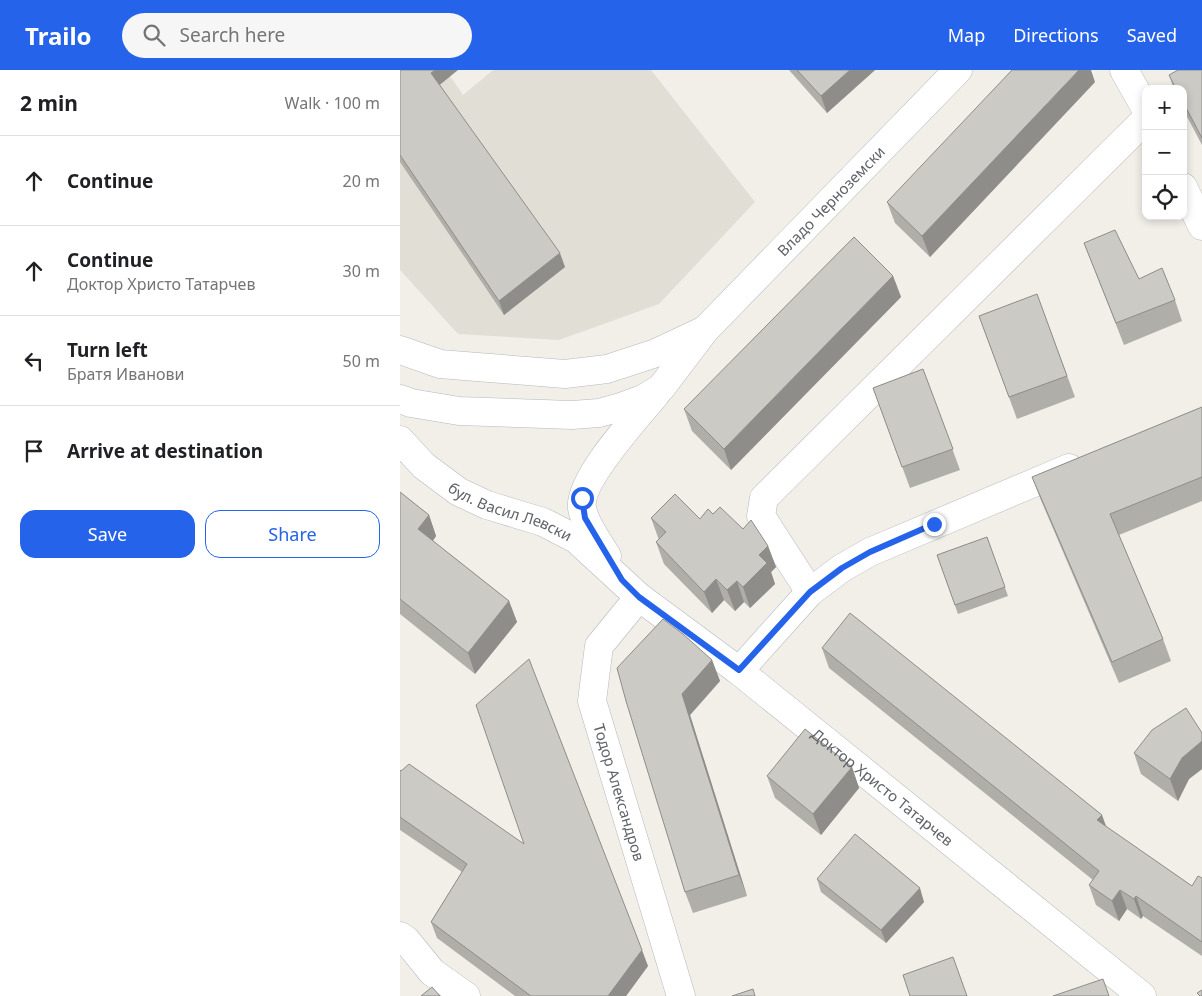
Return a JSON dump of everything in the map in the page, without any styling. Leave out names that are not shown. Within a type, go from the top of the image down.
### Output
[{"type":"street","name":"Владо Черноземски","points":[[705,330],[958,70]]},
{"type":"street","points":[[1126,71],[1142,102]]},
{"type":"street","points":[[810,592],[761,516],[764,498],[1142,123]]},
{"type":"street","points":[[1187,195],[1202,226]]},
{"type":"street","points":[[400,350],[440,364],[565,374],[607,369],[656,353],[705,330]]},
{"type":"street","points":[[630,589],[585,518],[582,498],[590,479],[599,465],[705,330]]},
{"type":"street","points":[[400,399],[411,404],[459,411],[572,414],[599,412],[621,407],[643,398],[660,388]]},
{"type":"street","name":"бул. Васил Левски","points":[[400,440],[424,466],[459,492],[487,505],[543,522],[576,538],[630,589]]},
{"type":"street","points":[[739,670],[810,592],[842,568],[870,552],[1091,458]]},
{"type":"street","name":"Доктор Христо Татарчев","points":[[630,589],[739,670],[1142,996]]},
{"type":"street","name":"Тодор Александров","points":[[630,589],[599,646],[592,701],[681,996]]},
{"type":"street","points":[[400,936],[406,940],[432,972],[466,996]]},
{"type":"shaded area","points":[[400,70],[446,70],[463,95],[493,70],[651,70],[755,202],[659,304],[559,340],[458,334],[400,270]]},
{"type":"building","points":[[400,70],[435,70],[431,73],[560,253],[499,301],[400,155]]},
{"type":"building","points":[[797,70],[850,70],[821,96]]},
{"type":"building","points":[[1012,70],[1079,70],[922,236],[887,202]]},
{"type":"building","points":[[1178,70],[1202,70],[1202,138],[1187,110],[1187,85],[1174,85],[1169,75]]},
{"type":"building","points":[[1115,230],[1139,279],[1162,268],[1175,300],[1116,323],[1084,243]]},
{"type":"building","points":[[854,237],[893,276],[724,449],[684,409]]},
{"type":"building","points":[[1037,294],[1067,376],[1009,397],[979,316]]},
{"type":"building","points":[[923,369],[953,449],[902,467],[873,388]]},
{"type":"building","points":[[1202,407],[1202,477],[1110,514],[1163,639],[1112,662],[1032,477]]},
{"type":"building","points":[[400,492],[429,515],[418,529],[509,601],[468,653],[400,599]]},
{"type":"building","points":[[675,494],[700,519],[708,509],[713,514],[720,507],[743,529],[751,520],[768,546],[759,555],[767,563],[743,587],[737,581],[727,590],[716,579],[704,592],[656,542],[666,532],[651,518]]},
{"type":"building","points":[[987,537],[1005,587],[955,605],[937,555]]},
{"type":"building","points":[[850,613],[1102,815],[1097,820],[1192,886],[1198,876],[1202,878],[1202,942],[1136,896],[1134,899],[1120,890],[1112,901],[1089,885],[1099,871],[822,648]]},
{"type":"building","points":[[663,619],[712,660],[682,694],[739,875],[685,892],[617,668]]},
{"type":"building","points":[[529,659],[642,950],[608,996],[531,996],[431,922],[467,864],[400,817],[400,770],[409,764],[524,844],[476,705]]},
{"type":"building","points":[[1186,708],[1202,733],[1202,741],[1182,758],[1170,779],[1134,753],[1152,730]]},
{"type":"building","points":[[805,729],[852,767],[813,814],[767,776]]},
{"type":"building","points":[[855,834],[920,888],[881,930],[817,879]]},
{"type":"building","points":[[953,957],[967,996],[910,996],[903,975]]},
{"type":"building","points":[[1103,979],[1109,996],[1053,996]]},
{"type":"building","points":[[432,987],[440,996],[421,996]]},
{"type":"building","points":[[753,989],[755,996],[732,996]]},
{"type":"building","points":[[1202,990],[1202,996],[1200,996],[1197,993]]},
{"type":"route","points":[[582,498],[585,518],[622,580],[639,597],[739,670],[810,592],[842,568],[870,552],[934,524]]}]
